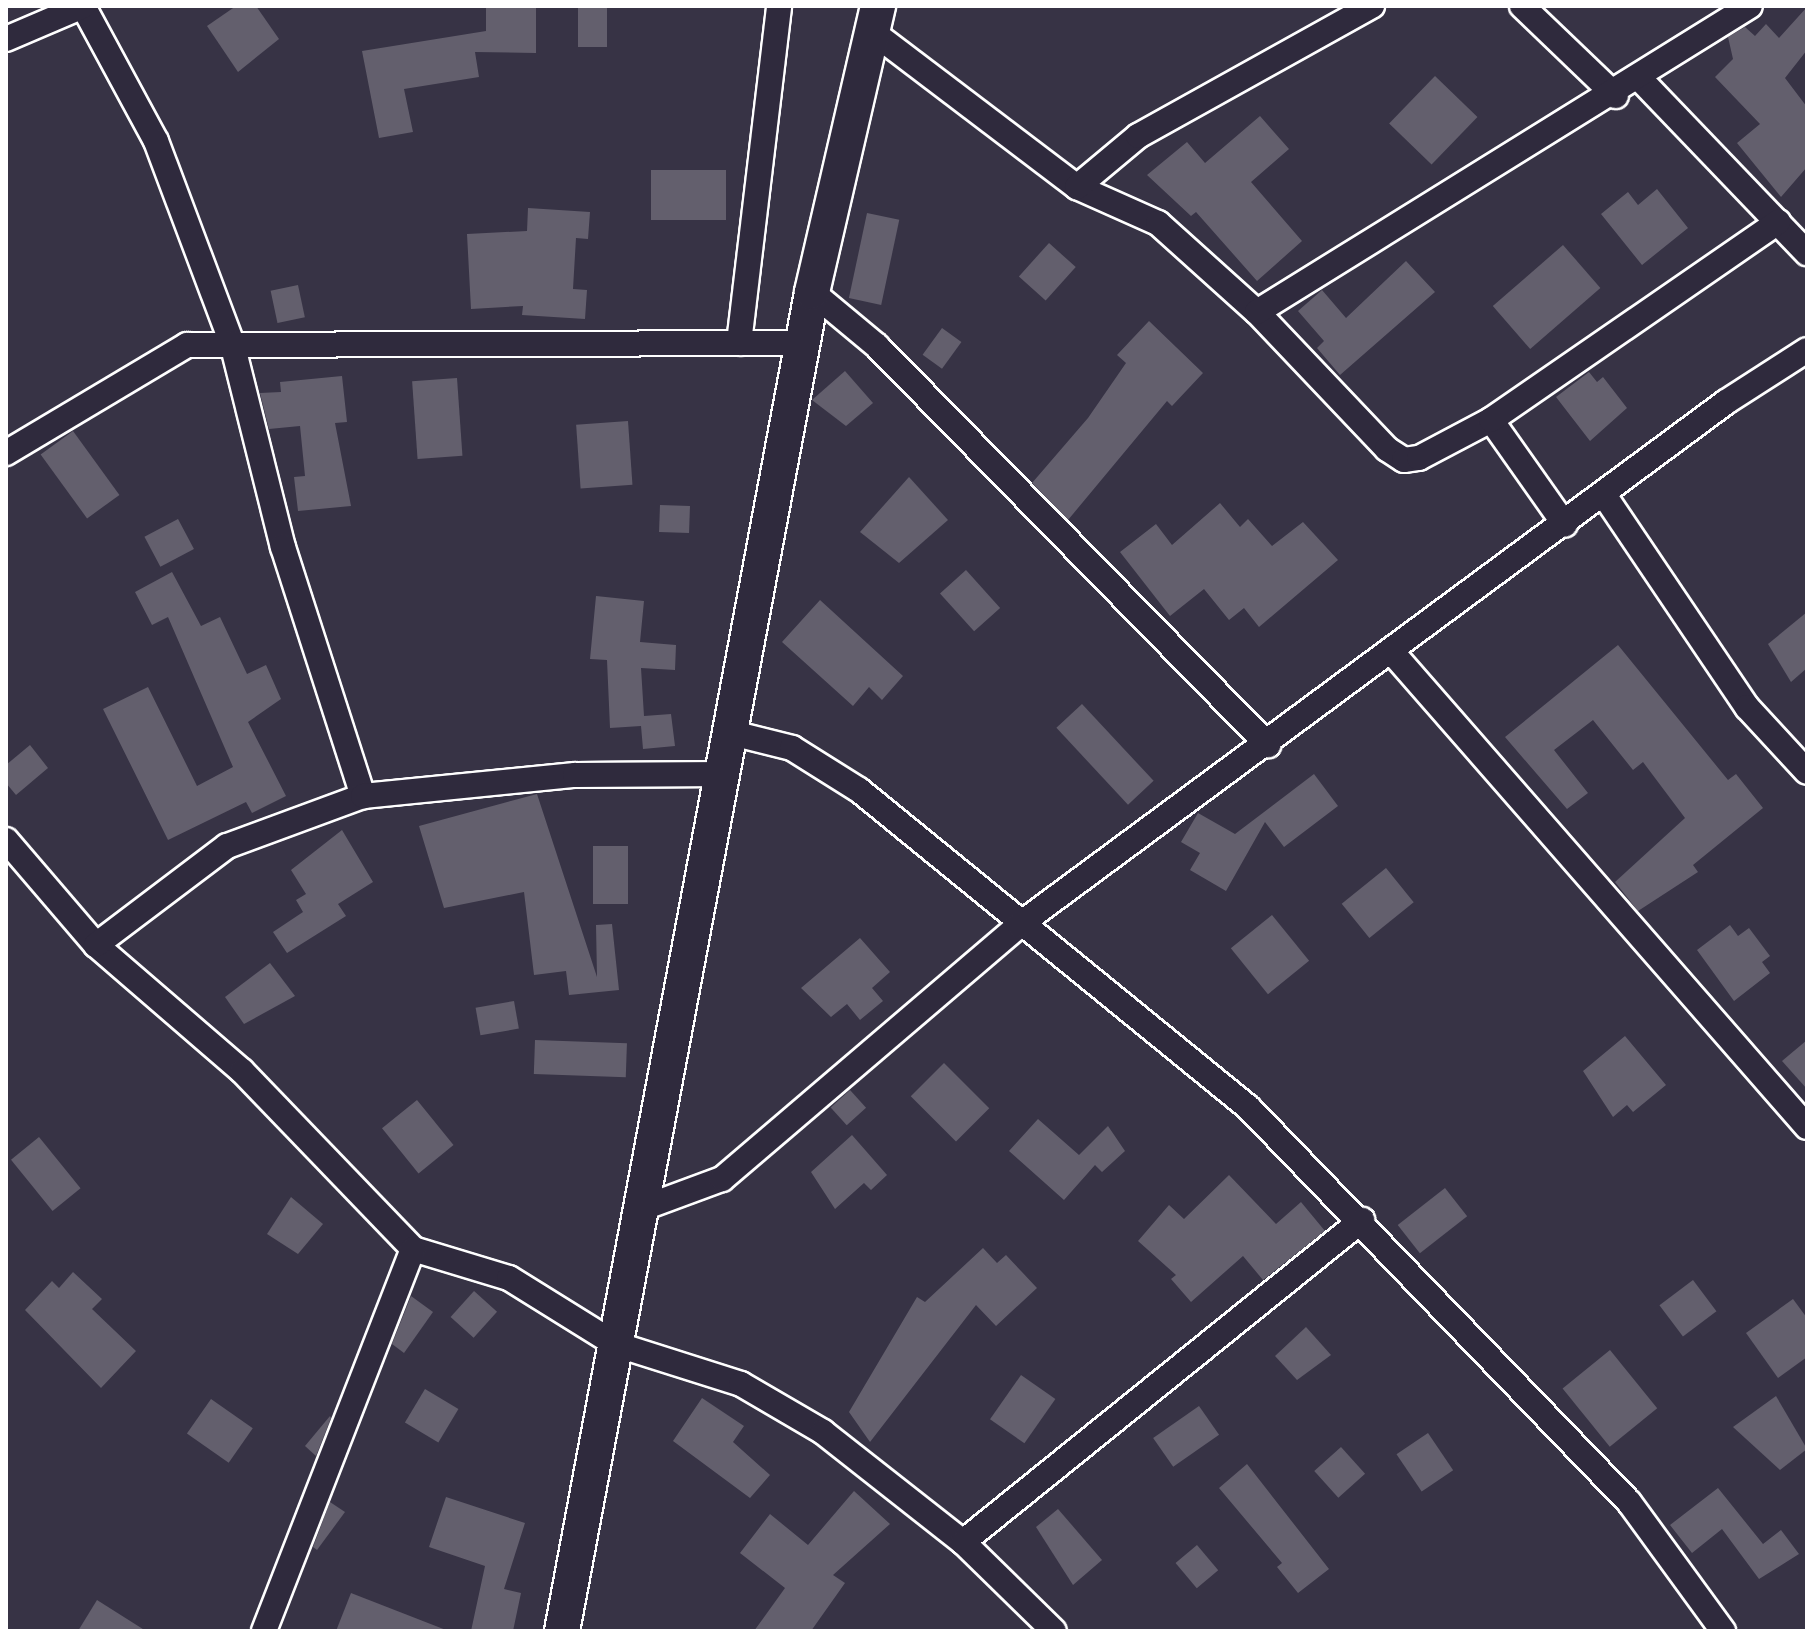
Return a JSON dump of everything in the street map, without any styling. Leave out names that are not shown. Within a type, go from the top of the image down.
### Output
[{"type":"main road","points":[[562,1631],[812,292],[876,20]]},
{"type":"street","points":[[6,39],[83,6],[156,141],[232,343],[283,547],[363,796]]},
{"type":"street","points":[[739,343],[779,6]]},
{"type":"street","points":[[1077,187],[1138,136],[1372,6]]},
{"type":"street","points":[[1522,6],[1616,96]]},
{"type":"street","points":[[1257,312],[1616,96],[1750,6]]},
{"type":"street","points":[[876,20],[1077,187],[1158,223],[1257,312],[1404,460],[1435,452],[1491,420],[1778,222]]},
{"type":"street","points":[[1641,80],[1807,253]]},
{"type":"street","points":[[812,292],[877,346],[1268,745]]},
{"type":"street","points":[[6,453],[187,345],[803,343]]},
{"type":"street","points":[[643,1208],[722,1179],[1019,925],[1268,745],[1604,495],[1807,350]]},
{"type":"street","points":[[1491,420],[1565,525]]},
{"type":"street","points":[[1604,495],[1747,707],[1807,772]]},
{"type":"street","points":[[1391,651],[1807,1127]]},
{"type":"street","points":[[732,733],[792,748],[859,790],[1019,925],[1249,1108],[1362,1220],[1629,1502],[1723,1631]]},
{"type":"street","points":[[96,945],[227,846],[363,796],[575,775],[724,774]]},
{"type":"street","points":[[6,840],[96,945],[242,1071],[413,1249],[509,1278],[615,1344],[741,1384],[823,1432],[963,1542],[1054,1631]]},
{"type":"street","points":[[963,1542],[1362,1220]]},
{"type":"street","points":[[264,1631],[413,1249]]},
{"type":"building","points":[[236,6],[256,6],[279,39],[238,72],[207,26]]},
{"type":"building","points":[[486,6],[536,6],[536,53],[475,52],[479,77],[404,89],[413,132],[379,138],[362,51],[486,31]]},
{"type":"building","points":[[578,6],[607,6],[607,47],[578,47]]},
{"type":"building","points":[[1807,7],[1807,50],[1785,78],[1807,107],[1807,167],[1781,197],[1737,143],[1760,124],[1715,77],[1733,59],[1728,37],[1745,27],[1755,36],[1766,24],[1779,38]]},
{"type":"building","points":[[1435,76],[1477,117],[1432,164],[1389,123]]},
{"type":"building","points":[[1260,116],[1289,149],[1251,182],[1302,241],[1257,281],[1196,212],[1191,216],[1147,175],[1187,142],[1205,163]]},
{"type":"building","points":[[651,170],[726,170],[726,220],[651,220]]},
{"type":"building","points":[[1657,189],[1688,228],[1642,265],[1601,214],[1628,192],[1638,205]]},
{"type":"building","points":[[528,208],[590,212],[588,239],[576,238],[573,289],[587,290],[585,319],[522,315],[523,306],[471,309],[467,234],[527,231]]},
{"type":"building","points":[[867,213],[899,220],[881,305],[849,298]]},
{"type":"building","points":[[1049,243],[1076,267],[1046,301],[1019,276]]},
{"type":"building","points":[[1563,245],[1600,288],[1530,349],[1493,306]]},
{"type":"building","points":[[1406,261],[1435,292],[1340,375],[1317,348],[1324,341],[1298,311],[1322,290],[1346,318]]},
{"type":"building","points":[[298,285],[305,317],[277,323],[271,291]]},
{"type":"building","points":[[1149,321],[1203,373],[1172,406],[1167,401],[1068,520],[1032,483],[1088,418],[1126,363],[1117,355]]},
{"type":"building","points":[[942,328],[961,342],[942,369],[923,355]]},
{"type":"building","points":[[845,371],[873,403],[846,426],[812,400]]},
{"type":"building","points":[[1589,372],[1597,382],[1603,377],[1627,408],[1590,441],[1556,397]]},
{"type":"building","points":[[342,376],[347,422],[335,423],[351,506],[298,511],[294,477],[305,476],[300,426],[269,429],[260,393],[281,392],[280,382]]},
{"type":"building","points":[[457,378],[462,456],[418,459],[412,381]]},
{"type":"building","points":[[628,421],[632,485],[581,488],[576,425]]},
{"type":"building","points":[[73,431],[119,495],[87,518],[41,455]]},
{"type":"building","points":[[909,477],[948,520],[899,563],[860,532]]},
{"type":"building","points":[[1220,503],[1240,527],[1248,519],[1272,546],[1303,522],[1338,560],[1259,627],[1244,608],[1229,620],[1204,589],[1170,616],[1120,552],[1156,524],[1172,545]]},
{"type":"building","points":[[660,505],[690,506],[689,533],[659,532]]},
{"type":"building","points":[[178,519],[194,549],[160,567],[144,537]]},
{"type":"building","points":[[966,570],[1000,608],[974,631],[940,593]]},
{"type":"building","points":[[172,572],[201,626],[220,617],[247,674],[266,665],[281,699],[248,722],[286,796],[252,813],[246,802],[168,840],[103,709],[148,687],[197,786],[233,767],[168,617],[152,625],[135,592]]},
{"type":"building","points":[[596,596],[644,601],[640,642],[676,645],[675,670],[641,668],[644,716],[671,714],[675,746],[643,749],[641,726],[610,728],[607,660],[590,659]]},
{"type":"building","points":[[820,600],[903,676],[882,700],[869,687],[853,706],[782,642]]},
{"type":"building","points":[[1807,612],[1807,668],[1791,682],[1768,644]]},
{"type":"building","points":[[1618,645],[1728,780],[1736,774],[1763,808],[1693,865],[1698,872],[1638,911],[1615,882],[1685,818],[1643,762],[1633,770],[1593,720],[1554,750],[1588,793],[1567,809],[1505,737]]},
{"type":"building","points":[[1082,704],[1154,781],[1128,805],[1056,728]]},
{"type":"building","points":[[30,745],[48,768],[16,795],[6,783],[6,765]]},
{"type":"building","points":[[1314,774],[1338,806],[1284,847],[1265,822],[1226,891],[1190,870],[1200,853],[1181,842],[1198,813],[1235,834]]},
{"type":"building","points":[[537,794],[597,977],[596,925],[612,924],[619,990],[569,995],[566,971],[534,975],[524,892],[444,908],[419,826]]},
{"type":"building","points":[[342,830],[373,882],[338,904],[346,916],[287,953],[273,932],[303,912],[296,900],[306,894],[291,870]]},
{"type":"building","points":[[593,846],[628,846],[628,904],[593,904]]},
{"type":"building","points":[[1386,868],[1414,902],[1369,938],[1342,904]]},
{"type":"building","points":[[1272,915],[1309,961],[1268,994],[1231,948]]},
{"type":"building","points":[[1730,925],[1738,936],[1749,928],[1770,956],[1762,962],[1770,973],[1734,1001],[1697,950]]},
{"type":"building","points":[[860,938],[890,972],[872,988],[883,1001],[860,1020],[847,1004],[831,1017],[801,988]]},
{"type":"building","points":[[270,963],[295,996],[244,1024],[225,997]]},
{"type":"building","points":[[514,1001],[519,1029],[480,1035],[476,1008]]},
{"type":"building","points":[[1625,1036],[1666,1085],[1633,1112],[1627,1105],[1613,1117],[1583,1071]]},
{"type":"building","points":[[535,1040],[627,1043],[626,1077],[534,1074]]},
{"type":"building","points":[[1807,1040],[1807,1089],[1782,1061]]},
{"type":"building","points":[[944,1063],[989,1108],[956,1141],[911,1096]]},
{"type":"building","points":[[850,1090],[866,1108],[847,1125],[831,1107]]},
{"type":"building","points":[[417,1100],[454,1145],[419,1173],[382,1128]]},
{"type":"building","points":[[1038,1119],[1079,1155],[1108,1126],[1125,1151],[1102,1172],[1095,1165],[1064,1200],[1009,1151]]},
{"type":"building","points":[[852,1135],[887,1175],[871,1190],[864,1183],[835,1209],[811,1172]]},
{"type":"building","points":[[39,1137],[81,1188],[53,1211],[11,1160]]},
{"type":"building","points":[[1229,1175],[1276,1224],[1301,1202],[1325,1231],[1263,1280],[1243,1256],[1191,1302],[1171,1279],[1176,1275],[1138,1241],[1169,1205],[1184,1219]]},
{"type":"building","points":[[1445,1188],[1467,1216],[1420,1253],[1398,1225]]},
{"type":"building","points":[[291,1197],[323,1224],[298,1254],[267,1234]]},
{"type":"building","points":[[983,1248],[997,1263],[1006,1255],[1037,1288],[996,1326],[976,1305],[870,1442],[849,1412],[917,1297],[925,1302]]},
{"type":"building","points":[[73,1272],[102,1299],[92,1309],[136,1351],[101,1388],[25,1310],[52,1281],[59,1288]]},
{"type":"building","points":[[1693,1280],[1716,1311],[1683,1336],[1659,1305]]},
{"type":"building","points":[[474,1291],[497,1312],[474,1338],[451,1317]]},
{"type":"building","points":[[411,1296],[433,1312],[404,1353],[392,1344]]},
{"type":"building","points":[[1793,1299],[1807,1318],[1807,1357],[1778,1378],[1746,1333]]},
{"type":"building","points":[[1306,1327],[1331,1355],[1297,1380],[1275,1356]]},
{"type":"building","points":[[1610,1350],[1657,1408],[1610,1447],[1563,1388]]},
{"type":"building","points":[[1021,1375],[1055,1399],[1024,1443],[990,1419]]},
{"type":"building","points":[[425,1389],[458,1409],[438,1443],[405,1422]]},
{"type":"building","points":[[1776,1396],[1807,1449],[1780,1470],[1733,1427]]},
{"type":"building","points":[[702,1398],[744,1426],[733,1442],[770,1475],[750,1498],[673,1441]]},
{"type":"building","points":[[211,1399],[253,1428],[229,1463],[187,1433]]},
{"type":"building","points":[[1199,1406],[1219,1435],[1173,1467],[1153,1438]]},
{"type":"building","points":[[331,1418],[316,1456],[305,1446]]},
{"type":"building","points":[[1428,1433],[1453,1470],[1422,1492],[1396,1454]]},
{"type":"building","points":[[1341,1447],[1365,1474],[1338,1498],[1314,1471]]},
{"type":"building","points":[[1247,1464],[1329,1569],[1298,1593],[1277,1567],[1282,1563],[1219,1488]]},
{"type":"building","points":[[1718,1488],[1763,1544],[1781,1530],[1799,1554],[1759,1579],[1722,1529],[1692,1553],[1670,1525]]},
{"type":"building","points":[[854,1491],[890,1524],[833,1575],[845,1583],[811,1631],[754,1631],[785,1588],[740,1553],[770,1514],[808,1545]]},
{"type":"building","points":[[446,1497],[525,1523],[504,1589],[521,1593],[513,1631],[471,1631],[485,1566],[429,1547]]},
{"type":"building","points":[[330,1502],[345,1512],[317,1550],[313,1547]]},
{"type":"building","points":[[1058,1509],[1102,1560],[1073,1585],[1036,1527]]},
{"type":"building","points":[[1197,1545],[1218,1570],[1197,1588],[1176,1563]]},
{"type":"building","points":[[351,1593],[446,1630],[336,1631]]},
{"type":"building","points":[[97,1600],[146,1631],[78,1631]]}]
